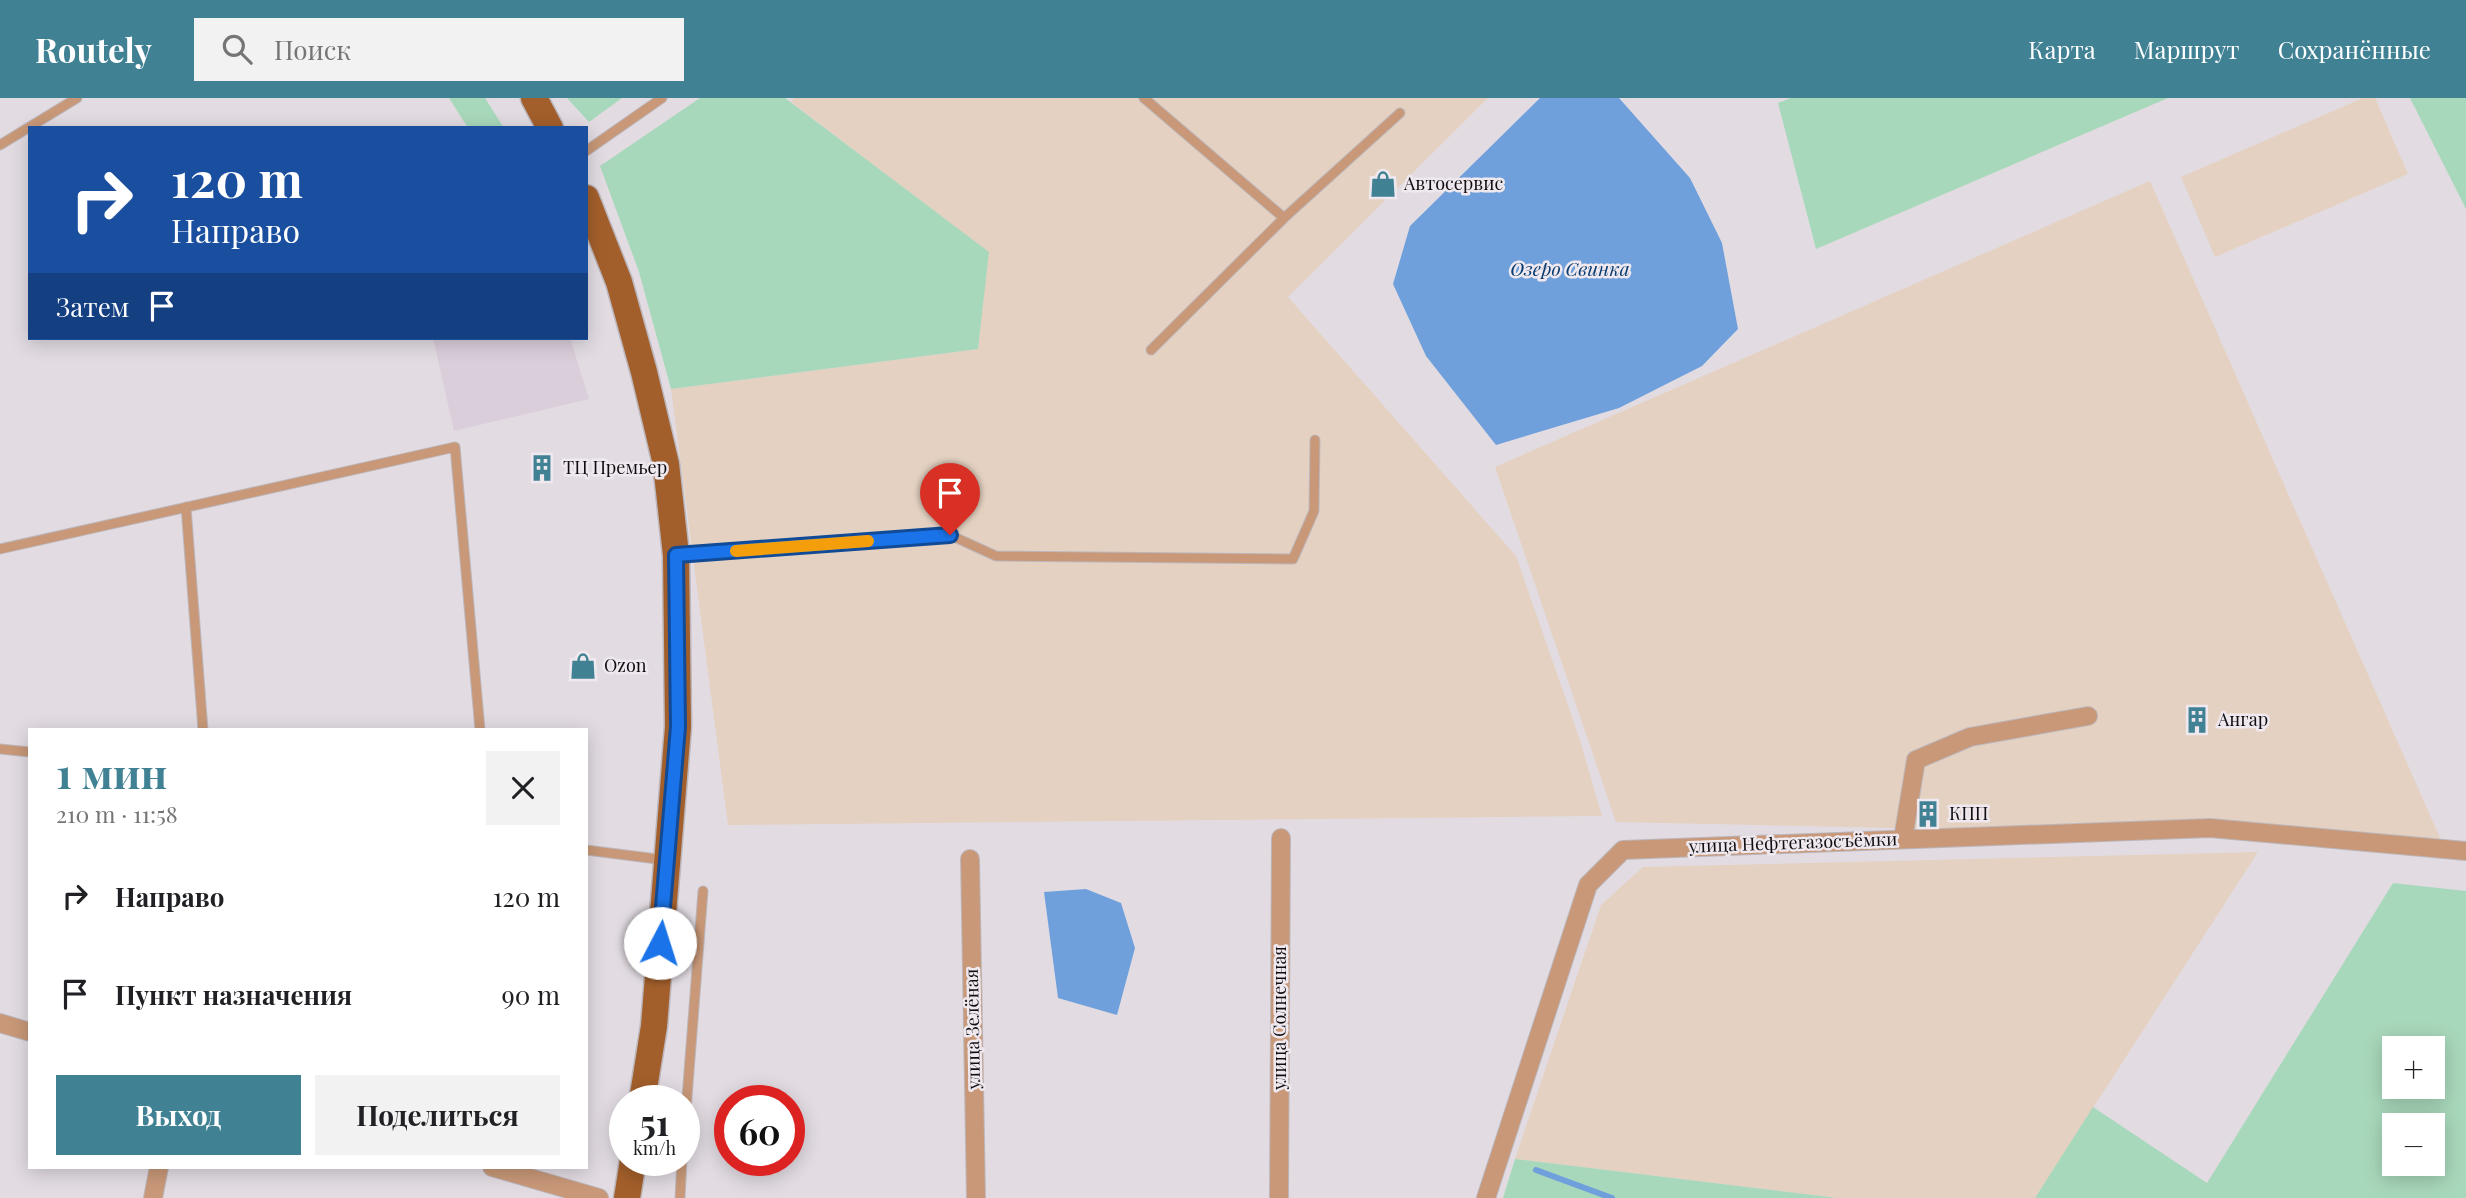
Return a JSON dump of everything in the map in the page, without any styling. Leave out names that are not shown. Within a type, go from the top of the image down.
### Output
[{"type":"main road","points":[[534,98],[549,126]]},
{"type":"main road","points":[[588,203],[619,282],[644,372],[666,464],[676,555],[678,727],[653,1026],[644,1085]]},
{"type":"main road","points":[[627,1198],[630,1176]]},
{"type":"street","points":[[1903,839],[1916,760],[1970,737],[2088,716]]},
{"type":"street","name":"улица Нефтегазосъёмки","points":[[1486,1198],[1588,885],[1623,850],[2210,828],[2466,851]]},
{"type":"street","name":"улица Солнечная","points":[[1279,1198],[1281,838]]},
{"type":"street","name":"улица Зелёная","points":[[970,859],[976,1198]]},
{"type":"street","points":[[0,1023],[28,1031]]},
{"type":"street","points":[[153,1198],[159,1169]]},
{"type":"street","points":[[499,1169],[599,1198]]},
{"type":"lane","points":[[31,126],[77,98]]},
{"type":"lane","points":[[588,150],[662,98]]},
{"type":"lane","points":[[1144,98],[1284,218]]},
{"type":"lane","points":[[1151,350],[1284,218],[1400,113]]},
{"type":"lane","points":[[0,145],[28,128]]},
{"type":"lane","points":[[676,555],[950,535],[996,556],[1293,559],[1314,511],[1315,440]]},
{"type":"lane","points":[[0,549],[454,447],[480,728]]},
{"type":"lane","points":[[186,507],[203,728]]},
{"type":"lane","points":[[0,750],[28,752]]},
{"type":"lane","points":[[588,850],[667,860]]},
{"type":"lane","points":[[688,1085],[703,891]]},
{"type":"lane","points":[[680,1198],[681,1176]]},
{"type":"shaded area","points":[[794,98],[1488,98],[1288,297],[1516,556],[1579,737],[1602,816],[728,825],[671,389],[978,349],[988,252],[791,102]]},
{"type":"shaded area","points":[[2363,98],[2375,98],[2408,174],[2215,257],[2181,177]]},
{"type":"shaded area","points":[[2150,181],[2441,840],[1616,822],[1495,467]]},
{"type":"shaded area","points":[[433,340],[571,340],[589,399],[454,431]]},
{"type":"shaded area","points":[[2258,852],[2035,1198],[1837,1198],[1515,1159],[1601,905],[1643,867]]},
{"type":"green space","points":[[449,98],[485,98],[503,126],[467,126]]},
{"type":"green space","points":[[567,98],[622,98],[589,122]]},
{"type":"green space","points":[[700,98],[785,98],[989,252],[978,349],[671,389],[639,272],[600,166]]},
{"type":"green space","points":[[1791,98],[2168,98],[1816,249],[1778,103]]},
{"type":"green space","points":[[2410,98],[2466,98],[2466,209]]},
{"type":"green space","points":[[2393,883],[2466,891],[2466,1198],[2035,1198],[2093,1107],[2207,1183]]},
{"type":"green space","points":[[1515,1159],[1837,1198],[1503,1198]]},
{"type":"water","name":"Озеро Свинка","points":[[1540,98],[1619,98],[1690,178],[1722,243],[1738,329],[1702,366],[1619,408],[1496,445],[1426,356],[1393,284],[1410,226]]},
{"type":"water","points":[[1086,889],[1121,903],[1135,948],[1117,1015],[1058,998],[1044,892]]},
{"type":"waterway","points":[[1536,1170],[1612,1198]]},
{"type":"slow traffic","points":[[736,551],[868,541]]},
{"type":"place","name":"Автосервис","points":[[1383,184]]},
{"type":"place","name":"ТЦ Премьер","points":[[542,468]]},
{"type":"place","name":"Ozon","points":[[583,666]]},
{"type":"place","name":"Ангар","points":[[2197,720]]},
{"type":"place","name":"КПП","points":[[1928,814]]},
{"type":"route","points":[[660,943],[678,727],[676,555],[950,535]]}]
